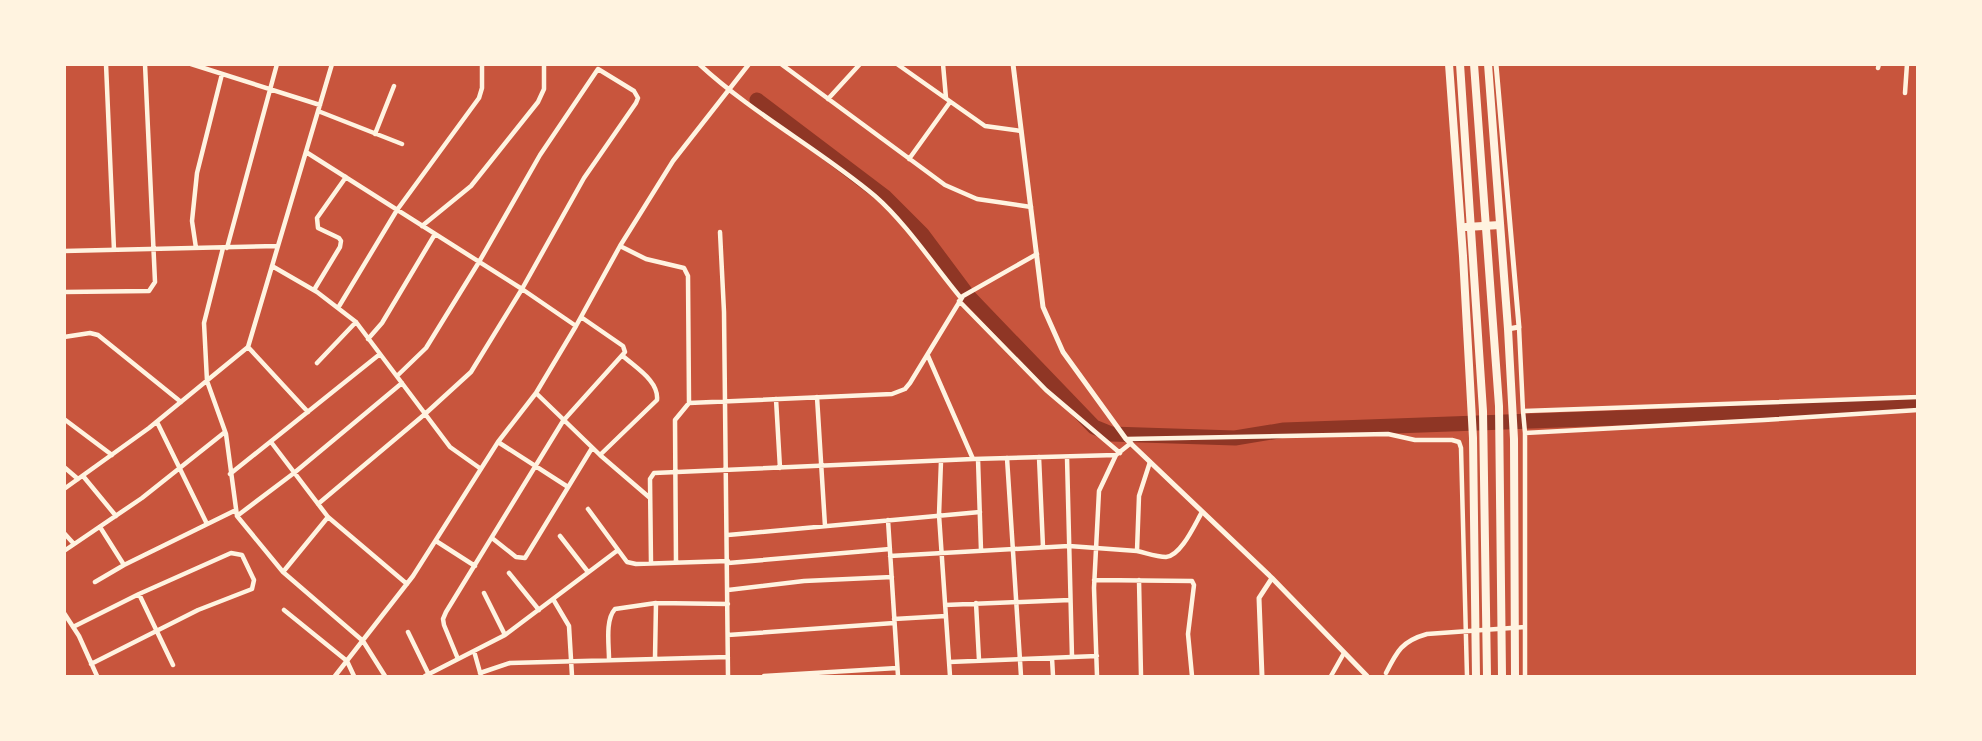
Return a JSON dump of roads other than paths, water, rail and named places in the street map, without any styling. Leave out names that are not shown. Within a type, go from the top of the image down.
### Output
[{"type":"highway","points":[[1449,64],[1472,405],[1476,676]]},
{"type":"highway","points":[[1460,64],[1483,411],[1486,676]]},
{"type":"highway","points":[[1474,64],[1499,406],[1502,676]]},
{"type":"highway","points":[[1488,64],[1514,436],[1515,676]]},
{"type":"highway","points":[[1461,227],[1500,225]]},
{"type":"street","points":[[106,64],[114,250]]},
{"type":"street","points":[[64,292],[149,291],[155,282],[145,64]]},
{"type":"street","points":[[191,64],[320,105]]},
{"type":"street","points":[[277,64],[204,323],[207,381],[225,432],[237,513],[283,572],[363,641],[385,676]]},
{"type":"street","points":[[64,489],[157,422],[248,347],[332,64]]},
{"type":"street","points":[[338,308],[397,210],[479,98],[482,88],[482,64]]},
{"type":"street","points":[[422,226],[471,186],[538,102],[544,89],[544,64]]},
{"type":"street","points":[[699,64],[728,91],[843,170],[878,198],[961,298],[1046,390],[1118,454]]},
{"type":"street","points":[[335,676],[407,584],[498,442],[536,393],[620,246],[673,161],[749,64]]},
{"type":"street","points":[[781,64],[945,185],[977,199],[1031,207]]},
{"type":"street","points":[[828,99],[860,64]]},
{"type":"street","points":[[897,64],[985,126],[1021,131]]},
{"type":"street","points":[[909,159],[948,100],[943,64]]},
{"type":"street","points":[[1012,64],[1043,307],[1063,352],[1128,440],[1272,578],[1367,676]]},
{"type":"street","points":[[1496,64],[1519,327],[1525,430],[1525,676]]},
{"type":"street","points":[[1905,93],[1906,64]]},
{"type":"street","points":[[318,504],[471,372],[522,289],[584,178],[636,103],[638,98],[634,91],[598,69],[540,155],[479,262],[426,348],[397,376]]},
{"type":"street","points":[[196,248],[192,221],[197,173],[222,74]]},
{"type":"street","points":[[375,134],[394,86]]},
{"type":"street","points":[[318,111],[402,144]]},
{"type":"street","points":[[306,152],[522,289],[576,326]]},
{"type":"street","points":[[314,290],[340,247],[341,241],[318,228],[317,218],[346,177]]},
{"type":"street","points":[[720,232],[726,402],[728,676]]},
{"type":"street","points":[[368,339],[382,323],[435,234]]},
{"type":"street","points":[[64,251],[278,246]]},
{"type":"street","points":[[620,246],[653,262],[684,268],[688,276],[689,403],[675,420],[676,562]]},
{"type":"street","points":[[689,403],[899,392],[910,383],[928,356],[961,298],[971,290],[1037,254]]},
{"type":"street","points":[[272,266],[314,290],[356,322],[450,447],[481,469]]},
{"type":"street","points":[[458,659],[443,619],[563,421],[625,352],[623,346],[581,316]]},
{"type":"street","points":[[317,363],[356,322]]},
{"type":"street","points":[[1508,328],[1519,327]]},
{"type":"street","points":[[64,337],[90,333],[98,335],[181,402]]},
{"type":"street","points":[[248,347],[308,412]]},
{"type":"street","points":[[230,474],[380,354]]},
{"type":"street","points":[[600,455],[657,400],[654,385],[623,356]]},
{"type":"street","points":[[928,356],[976,459],[981,550]]},
{"type":"street","points":[[95,582],[207,524],[237,513],[294,473],[402,383]]},
{"type":"street","points":[[536,393],[592,448],[650,498]]},
{"type":"street","points":[[817,397],[825,526]]},
{"type":"street","points":[[1523,413],[1917,398]]},
{"type":"street","points":[[776,399],[780,468]]},
{"type":"street","points":[[1525,430],[1764,420],[1917,410]]},
{"type":"street","points":[[64,419],[112,455]]},
{"type":"street","points":[[157,422],[207,524]]},
{"type":"street","points":[[64,551],[116,516],[225,432]]},
{"type":"street","points":[[1128,440],[1388,434],[1415,440],[1457,441],[1461,448],[1467,676]]},
{"type":"street","points":[[1098,676],[1094,580],[1099,490],[1128,440]]},
{"type":"street","points":[[271,442],[328,517],[407,584]]},
{"type":"street","points":[[498,442],[568,487]]},
{"type":"street","points":[[492,538],[516,557],[525,558],[592,448]]},
{"type":"street","points":[[651,563],[650,498],[651,475],[654,473],[1118,454]]},
{"type":"street","points":[[1067,457],[1072,657]]},
{"type":"street","points":[[1039,458],[1043,547]]},
{"type":"street","points":[[1007,459],[1021,676]]},
{"type":"street","points":[[941,461],[939,515],[950,676]]},
{"type":"street","points":[[1137,551],[1139,496],[1150,462]]},
{"type":"street","points":[[64,467],[81,478],[116,516]]},
{"type":"street","points":[[588,509],[627,562],[728,562],[890,549]]},
{"type":"street","points":[[728,535],[980,512]]},
{"type":"street","points":[[890,555],[1069,546],[1137,551],[1164,557],[1173,555],[1179,550],[1202,512]]},
{"type":"street","points":[[283,572],[328,517]]},
{"type":"street","points":[[888,520],[898,676]]},
{"type":"street","points":[[100,527],[124,565]]},
{"type":"street","points":[[64,533],[74,544]]},
{"type":"street","points":[[561,536],[588,572]]},
{"type":"street","points":[[436,541],[475,566]]},
{"type":"street","points":[[408,632],[426,676],[505,635],[618,550]]},
{"type":"street","points":[[73,627],[139,594],[231,553],[242,555],[254,580],[252,589],[198,610],[91,664]]},
{"type":"street","points":[[509,573],[538,610]]},
{"type":"street","points":[[728,590],[804,580],[892,577]]},
{"type":"street","points":[[1262,676],[1259,598],[1272,578]]},
{"type":"street","points":[[1094,580],[1190,581],[1194,583],[1188,634],[1192,676]]},
{"type":"street","points":[[1139,580],[1142,676]]},
{"type":"street","points":[[484,593],[505,635]]},
{"type":"street","points":[[139,594],[173,665]]},
{"type":"street","points":[[553,599],[569,626],[572,676]]},
{"type":"street","points":[[945,604],[1070,600]]},
{"type":"street","points":[[609,659],[611,613],[615,609],[656,603],[728,604]]},
{"type":"street","points":[[656,603],[656,658]]},
{"type":"street","points":[[976,603],[979,660]]},
{"type":"street","points":[[284,610],[347,661],[354,676]]},
{"type":"street","points":[[64,613],[97,676]]},
{"type":"street","points":[[728,635],[946,616]]},
{"type":"street","points":[[1386,673],[1398,650],[1413,638],[1427,634],[1525,627]]},
{"type":"street","points":[[474,651],[480,675],[510,663],[728,657]]},
{"type":"street","points":[[1331,676],[1344,652]]},
{"type":"street","points":[[949,662],[1097,656]]},
{"type":"street","points":[[1052,658],[1053,676]]},
{"type":"street","points":[[441,668],[443,676]]},
{"type":"street","points":[[764,676],[897,668]]},
{"type":"waterway","points":[[757,100],[885,197],[922,234],[969,297],[1094,427],[1111,434],[1235,438],[1284,430],[1672,416],[1918,402]]}]
